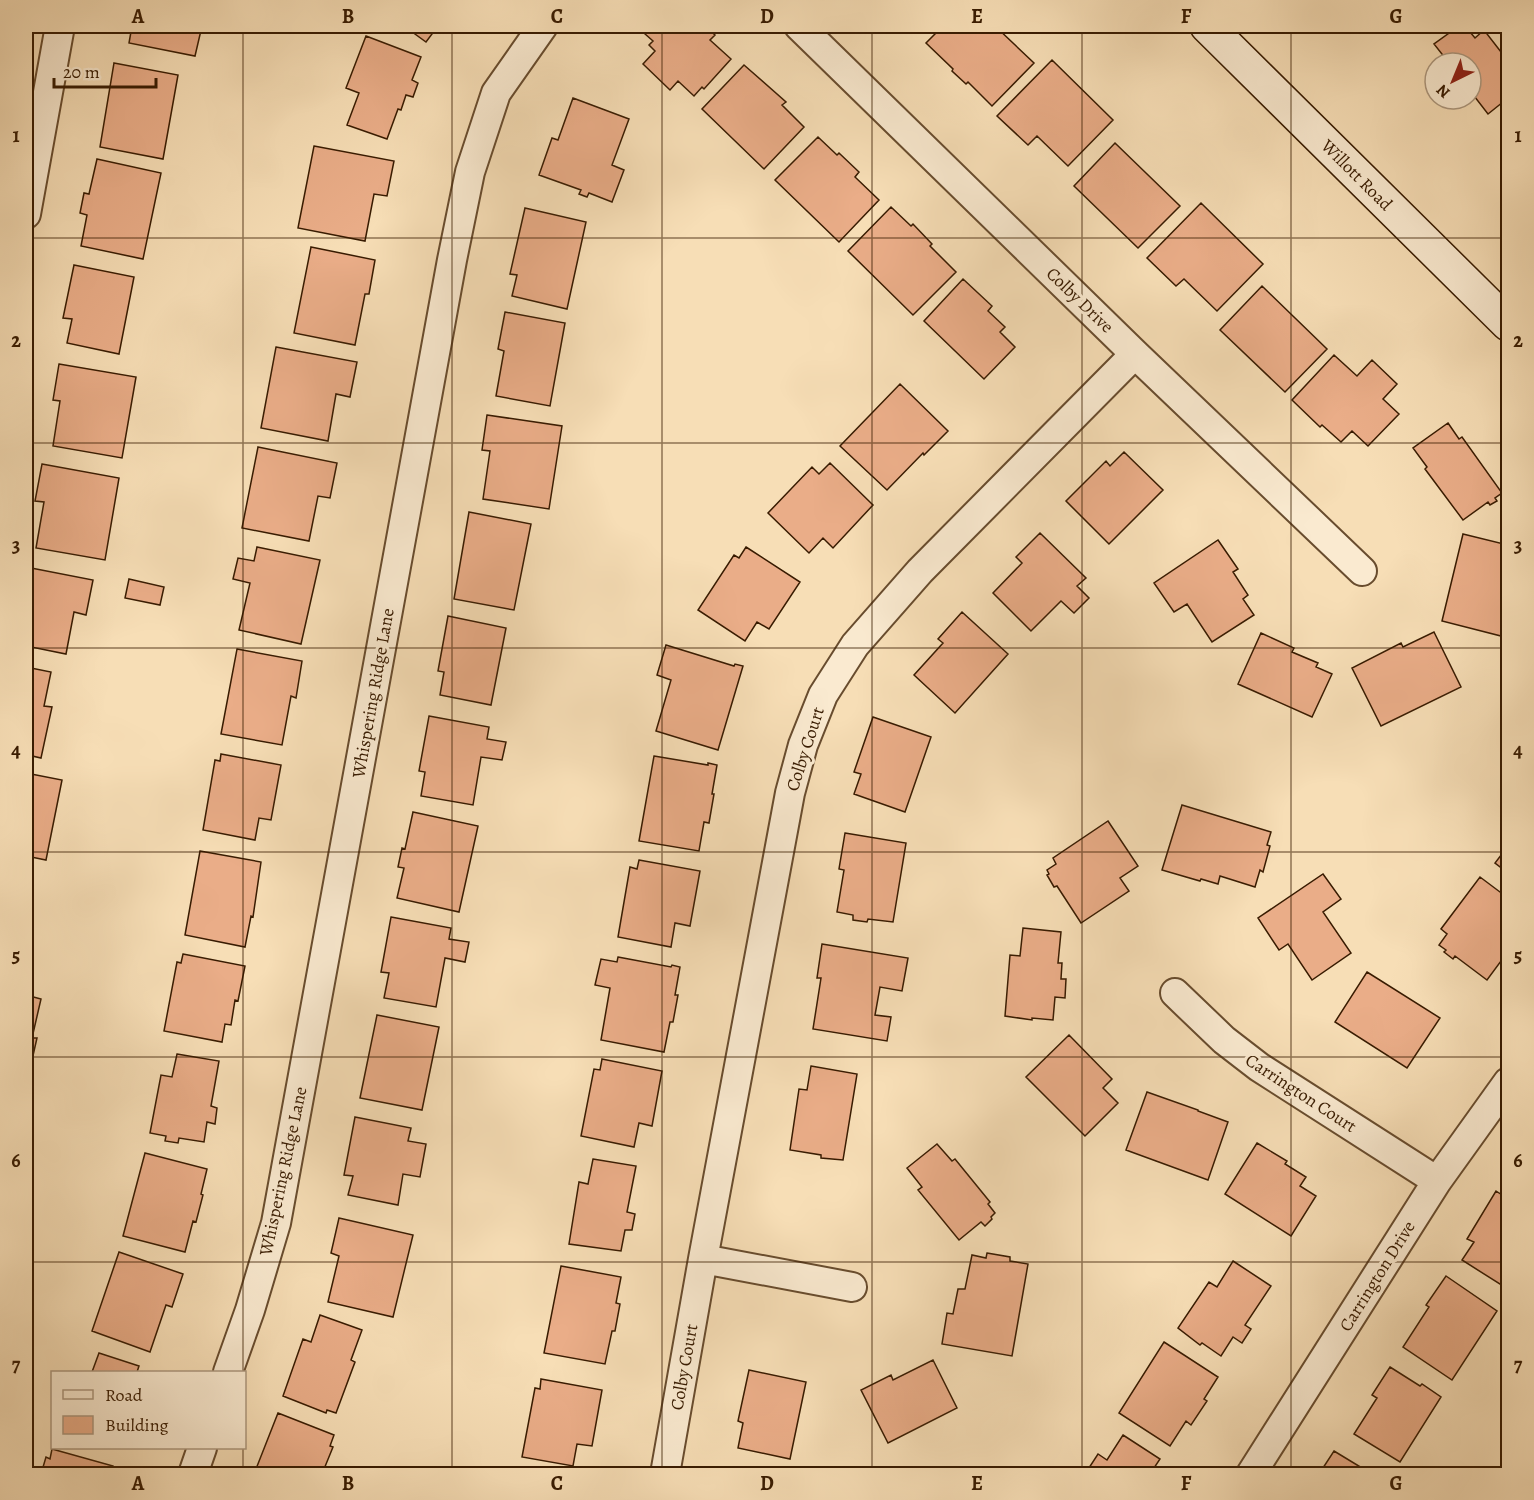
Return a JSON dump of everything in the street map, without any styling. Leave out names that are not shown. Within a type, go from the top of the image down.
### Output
[{"type":"main road","name":"Willott Road","points":[[1207,26],[1509,324]]},
{"type":"street","points":[[26,214],[60,26]]},
{"type":"street","name":"Whispering Ridge Lane","points":[[228,1371],[250,1310],[276,1223],[470,172],[496,93],[543,26]]},
{"type":"street","name":"Colby Drive","points":[[799,26],[1135,354],[1362,571]]},
{"type":"street","name":"Colby Court","points":[[665,1474],[790,793],[803,745],[823,695],[855,645],[920,571],[1135,354]]},
{"type":"street","name":"Carrington Court","points":[[1175,993],[1224,1040],[1258,1067],[1437,1181]]},
{"type":"street","name":"Carrington Drive","points":[[1251,1474],[1437,1181],[1509,1082]]},
{"type":"street","points":[[703,1259],[852,1287]]},
{"type":"street","points":[[193,1474],[201,1449]]},
{"type":"building","points":[[132,26],[202,26],[195,56],[129,43]]},
{"type":"building","points":[[404,26],[438,26],[426,42]]},
{"type":"building","points":[[636,26],[705,26],[715,35],[710,40],[731,59],[704,89],[702,87],[694,96],[678,81],[670,90],[643,64],[655,51],[649,45],[653,41]]},
{"type":"building","points":[[943,26],[995,26],[1034,63],[992,106],[968,82],[966,84],[952,71],[953,69],[926,43]]},
{"type":"building","points":[[1459,26],[1465,26],[1475,38],[1484,30],[1508,61],[1501,67],[1508,77],[1508,98],[1488,114],[1483,108],[1483,51],[1440,51],[1434,44]]},
{"type":"building","points":[[366,36],[421,57],[412,80],[418,83],[413,97],[406,95],[387,139],[347,125],[359,93],[346,88]]},
{"type":"building","points":[[1052,60],[1113,120],[1068,166],[1037,136],[1028,145],[997,116]]},
{"type":"building","points":[[114,63],[178,75],[163,159],[100,147]]},
{"type":"building","points":[[744,65],[786,102],[782,105],[804,127],[764,169],[702,109]]},
{"type":"building","points":[[573,98],[629,119],[612,165],[624,170],[612,202],[589,193],[587,197],[579,194],[581,190],[539,175],[552,138],[558,140]]},
{"type":"building","points":[[818,137],[859,172],[855,177],[879,200],[839,242],[775,180]]},
{"type":"building","points":[[1115,143],[1180,206],[1138,248],[1074,186]]},
{"type":"building","points":[[314,146],[394,161],[387,196],[374,194],[365,241],[298,228]]},
{"type":"building","points":[[97,159],[161,173],[143,259],[81,246],[87,215],[80,213],[84,193],[89,194]]},
{"type":"building","points":[[1201,203],[1263,264],[1217,311],[1184,279],[1176,286],[1147,258]]},
{"type":"building","points":[[891,207],[911,226],[913,224],[932,244],[930,246],[956,272],[913,315],[848,251]]},
{"type":"building","points":[[525,208],[586,222],[567,309],[512,296],[517,275],[510,274]]},
{"type":"building","points":[[311,247],[375,260],[369,294],[365,294],[355,345],[294,333]]},
{"type":"building","points":[[74,265],[134,277],[119,354],[67,343],[72,319],[63,318]]},
{"type":"building","points":[[963,279],[992,306],[988,311],[1005,327],[1000,332],[1015,347],[984,379],[924,321]]},
{"type":"building","points":[[1262,286],[1327,349],[1285,392],[1220,330]]},
{"type":"building","points":[[505,312],[565,323],[550,406],[496,396],[504,351],[498,349]]},
{"type":"building","points":[[276,347],[357,362],[350,397],[336,394],[328,441],[261,428]]},
{"type":"building","points":[[1334,355],[1357,376],[1372,360],[1397,384],[1383,399],[1399,414],[1368,446],[1352,431],[1341,442],[1322,425],[1320,427],[1292,400]]},
{"type":"building","points":[[59,364],[136,377],[122,458],[53,446],[60,401],[53,400]]},
{"type":"building","points":[[900,384],[948,431],[887,490],[840,446]]},
{"type":"building","points":[[487,415],[562,426],[549,509],[483,499],[490,451],[482,450]]},
{"type":"building","points":[[1448,423],[1459,439],[1462,437],[1502,493],[1495,498],[1497,501],[1490,505],[1488,502],[1463,520],[1425,469],[1427,467],[1413,448]]},
{"type":"building","points":[[258,447],[337,463],[330,498],[318,496],[309,541],[242,528]]},
{"type":"building","points":[[1124,452],[1163,490],[1109,544],[1066,501],[1106,461],[1110,466]]},
{"type":"building","points":[[830,463],[873,505],[833,548],[823,538],[809,553],[768,513],[812,467],[819,474]]},
{"type":"building","points":[[42,464],[119,478],[105,560],[36,548],[44,502],[35,501]]},
{"type":"building","points":[[469,512],[531,524],[514,610],[454,599]]},
{"type":"building","points":[[1040,533],[1086,578],[1077,586],[1089,598],[1074,613],[1061,601],[1031,631],[993,593],[1022,563],[1016,557]]},
{"type":"building","points":[[1463,534],[1508,545],[1508,606],[1501,636],[1442,621]]},
{"type":"building","points":[[1218,540],[1238,569],[1233,572],[1248,595],[1243,599],[1254,615],[1212,642],[1187,604],[1174,612],[1154,583]]},
{"type":"building","points":[[257,547],[320,560],[301,644],[239,630],[250,583],[233,579],[238,558],[254,561]]},
{"type":"building","points":[[746,547],[800,582],[769,629],[757,622],[745,641],[698,610],[734,555],[739,558]]},
{"type":"building","points":[[26,567],[93,580],[86,615],[74,612],[66,654],[26,646]]},
{"type":"building","points":[[129,579],[164,587],[160,605],[125,598]]},
{"type":"building","points":[[962,612],[1008,654],[955,713],[914,675],[943,643],[938,639]]},
{"type":"building","points":[[448,616],[506,628],[491,705],[440,695],[444,672],[438,671]]},
{"type":"building","points":[[1434,632],[1461,687],[1381,726],[1352,668],[1401,643],[1403,647]]},
{"type":"building","points":[[1261,633],[1294,648],[1292,652],[1318,663],[1316,667],[1332,674],[1312,717],[1238,684]]},
{"type":"building","points":[[666,645],[734,666],[735,664],[743,666],[718,750],[656,731],[671,680],[657,675]]},
{"type":"building","points":[[237,649],[302,661],[296,698],[291,696],[282,745],[221,734]]},
{"type":"building","points":[[26,667],[51,672],[44,706],[52,707],[41,758],[32,756],[31,759],[26,758]]},
{"type":"building","points":[[429,716],[489,727],[487,739],[506,742],[502,760],[481,757],[473,805],[421,796],[425,772],[419,771]]},
{"type":"building","points":[[873,717],[931,737],[905,812],[854,794],[861,774],[854,772]]},
{"type":"building","points":[[221,754],[281,765],[271,820],[259,818],[255,840],[203,830],[215,760],[220,761]]},
{"type":"building","points":[[654,756],[717,765],[709,823],[704,822],[699,851],[639,841]]},
{"type":"building","points":[[26,773],[62,780],[46,860],[26,856]]},
{"type":"building","points":[[1182,805],[1271,832],[1263,872],[1260,870],[1255,887],[1220,876],[1218,884],[1162,870]]},
{"type":"building","points":[[413,812],[478,826],[459,912],[397,898],[404,868],[398,867],[402,848],[405,849]]},
{"type":"building","points":[[1108,821],[1138,866],[1120,878],[1129,891],[1081,923],[1057,886],[1054,887],[1047,875],[1049,874],[1047,870],[1056,864],[1053,858]]},
{"type":"building","points":[[845,833],[906,843],[893,922],[853,920],[853,915],[837,912],[844,870],[839,869]]},
{"type":"building","points":[[1508,846],[1508,873],[1495,863]]},
{"type":"building","points":[[200,851],[261,862],[253,917],[251,916],[245,947],[185,935]]},
{"type":"building","points":[[639,860],[700,871],[690,926],[675,923],[671,947],[618,937],[630,867],[637,869]]},
{"type":"building","points":[[1323,874],[1341,899],[1323,912],[1351,953],[1312,980],[1288,944],[1279,950],[1258,918]]},
{"type":"building","points":[[1480,877],[1508,898],[1508,939],[1501,949],[1507,953],[1487,980],[1455,956],[1453,959],[1439,945],[1447,934],[1441,929]]},
{"type":"building","points":[[391,917],[451,928],[449,939],[469,942],[465,962],[445,958],[436,1007],[384,998],[389,973],[381,972]]},
{"type":"building","points":[[1023,928],[1061,932],[1058,963],[1062,963],[1061,979],[1066,979],[1065,998],[1055,997],[1053,1020],[1005,1016],[1010,955],[1020,956]]},
{"type":"building","points":[[822,944],[908,958],[902,991],[880,987],[875,1015],[891,1017],[887,1041],[813,1029],[821,978],[817,978]]},
{"type":"building","points":[[183,954],[245,966],[238,1001],[235,1000],[231,1025],[225,1024],[222,1042],[164,1031],[177,962],[181,963]]},
{"type":"building","points":[[618,957],[680,967],[673,1022],[670,1022],[664,1052],[601,1040],[610,988],[595,985],[601,959],[617,962]]},
{"type":"building","points":[[1367,972],[1440,1018],[1407,1068],[1335,1022]]},
{"type":"building","points":[[26,995],[41,999],[32,1038],[37,1038],[27,1082],[26,1081]]},
{"type":"building","points":[[377,1015],[439,1027],[422,1110],[360,1098]]},
{"type":"building","points":[[1069,1035],[1112,1079],[1103,1088],[1118,1103],[1085,1136],[1026,1077]]},
{"type":"building","points":[[177,1054],[219,1061],[211,1106],[217,1108],[215,1124],[207,1122],[204,1142],[179,1138],[178,1143],[165,1141],[166,1136],[150,1133],[161,1075],[172,1077]]},
{"type":"building","points":[[602,1059],[662,1071],[652,1126],[639,1123],[634,1147],[581,1136],[594,1069],[600,1070]]},
{"type":"building","points":[[811,1066],[857,1074],[843,1160],[821,1158],[821,1155],[790,1150],[799,1089],[807,1090]]},
{"type":"building","points":[[1147,1092],[1228,1122],[1208,1180],[1126,1150]]},
{"type":"building","points":[[355,1117],[411,1128],[408,1141],[426,1144],[420,1177],[403,1174],[398,1205],[348,1195],[353,1176],[344,1175]]},
{"type":"building","points":[[1257,1143],[1287,1161],[1285,1164],[1306,1177],[1300,1186],[1316,1196],[1291,1236],[1225,1194]]},
{"type":"building","points":[[937,1144],[952,1161],[955,1159],[990,1202],[988,1204],[995,1213],[985,1226],[981,1222],[959,1240],[918,1190],[922,1187],[907,1168]]},
{"type":"building","points":[[145,1153],[207,1169],[196,1222],[193,1221],[185,1252],[123,1236]]},
{"type":"building","points":[[593,1159],[636,1166],[627,1212],[635,1214],[632,1230],[625,1230],[621,1251],[569,1244],[579,1182],[588,1184]]},
{"type":"building","points":[[1496,1191],[1508,1199],[1508,1277],[1503,1286],[1462,1260],[1474,1242],[1467,1239]]},
{"type":"building","points":[[339,1218],[413,1235],[393,1317],[328,1302],[339,1256],[331,1253]]},
{"type":"building","points":[[119,1252],[183,1274],[172,1307],[166,1305],[150,1352],[92,1331]]},
{"type":"building","points":[[987,1253],[1010,1257],[1010,1261],[1028,1264],[1012,1356],[942,1344],[947,1313],[953,1314],[958,1289],[965,1289],[972,1255],[986,1258]]},
{"type":"building","points":[[1233,1261],[1271,1286],[1245,1325],[1251,1329],[1242,1343],[1233,1337],[1221,1356],[1202,1343],[1200,1345],[1178,1328],[1209,1282],[1217,1287]]},
{"type":"building","points":[[561,1266],[621,1277],[616,1303],[620,1304],[605,1364],[544,1353]]},
{"type":"building","points":[[1446,1276],[1497,1311],[1452,1380],[1403,1347],[1429,1307],[1426,1305]]},
{"type":"building","points":[[320,1315],[362,1330],[351,1360],[355,1362],[336,1413],[327,1410],[326,1413],[283,1396],[303,1339],[311,1342]]},
{"type":"building","points":[[1164,1342],[1218,1377],[1204,1399],[1207,1401],[1191,1425],[1186,1421],[1170,1446],[1119,1413]]},
{"type":"building","points":[[99,1353],[139,1366],[137,1371],[92,1371]]},
{"type":"building","points":[[933,1360],[957,1408],[888,1443],[861,1390],[891,1375],[893,1380]]},
{"type":"building","points":[[1390,1367],[1441,1397],[1400,1462],[1354,1434],[1377,1398],[1372,1395]]},
{"type":"building","points":[[749,1370],[806,1382],[790,1459],[738,1448],[743,1423],[738,1421]]},
{"type":"building","points":[[541,1379],[602,1390],[592,1446],[577,1444],[573,1466],[522,1457],[535,1388],[540,1389]]},
{"type":"building","points":[[278,1413],[334,1435],[330,1446],[333,1447],[322,1474],[254,1474]]},
{"type":"building","points":[[1123,1435],[1160,1459],[1150,1474],[1085,1474],[1098,1454],[1107,1460]]},
{"type":"building","points":[[52,1449],[113,1466],[111,1474],[41,1474],[46,1457],[50,1459]]},
{"type":"building","points":[[1334,1451],[1372,1474],[1319,1474]]}]
